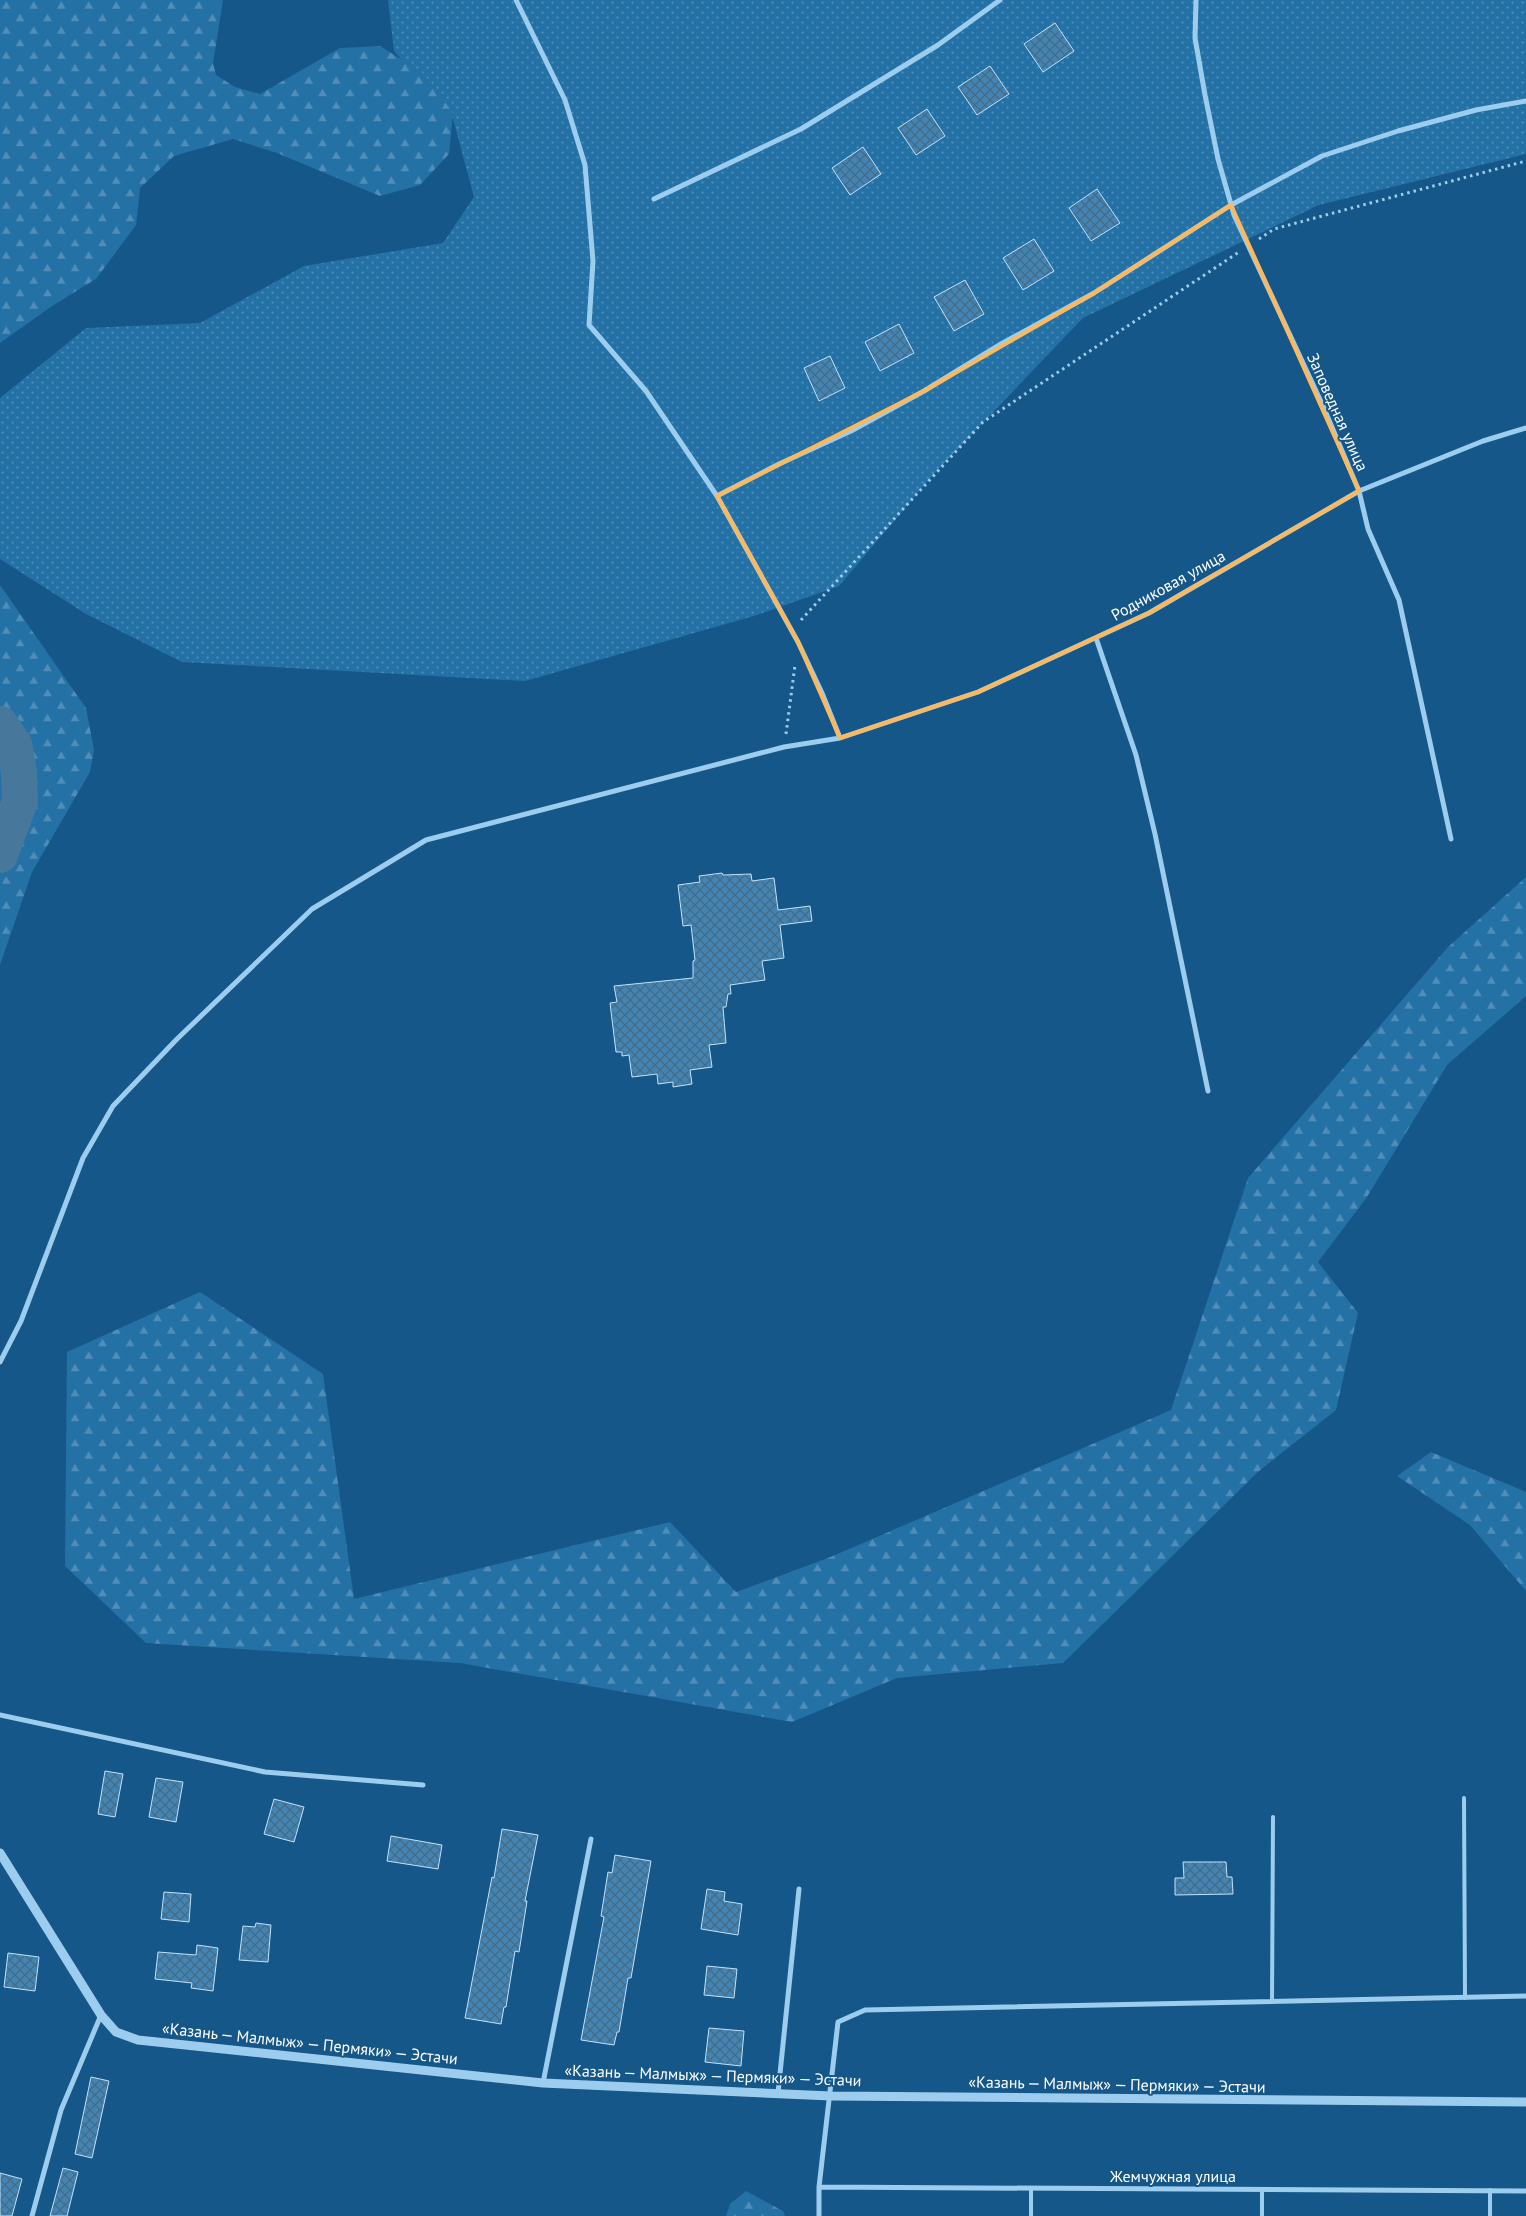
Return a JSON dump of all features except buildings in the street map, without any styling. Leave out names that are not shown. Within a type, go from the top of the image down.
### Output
[{"type":"street","points":[[516,0],[565,100],[585,164],[593,261],[589,325],[646,391],[717,496],[798,642],[822,693],[840,738]]},
{"type":"street","points":[[654,199],[809,124],[938,45],[1000,0]]},
{"type":"street","name":"Заповедная улица","points":[[1196,0],[1195,38],[1218,159],[1231,205],[1323,406],[1359,491],[1368,529],[1399,600],[1422,696],[1451,839]]},
{"type":"street","points":[[717,496],[779,464],[851,431],[924,392],[1001,344],[1094,293],[1231,205],[1322,156],[1398,131],[1476,110],[1526,101]]},
{"type":"street","name":"Родниковая улица","points":[[0,1362],[21,1321],[84,1158],[113,1106],[176,1040],[312,909],[426,840],[784,747],[840,738],[978,692],[1149,613],[1359,491],[1483,442],[1526,428]]},
{"type":"street","points":[[1096,638],[1136,755],[1155,834],[1208,1091]]},
{"type":"street","points":[[0,1715],[265,1772],[423,1785]]},
{"type":"street","points":[[543,2083],[591,1839]]},
{"type":"street","name":"«Казань — Малмыж» — Пермяки» — Эстачи","points":[[0,1853],[101,2015],[116,2032],[138,2040],[543,2083],[778,2094],[1526,2102]]},
{"type":"street","points":[[778,2094],[799,1888]]},
{"type":"street","points":[[819,2216],[819,2187],[838,2022],[865,2010],[1526,1996]]},
{"type":"street","points":[[32,2216],[62,2110],[101,2015]]},
{"type":"street","name":"Жемчужная улица","points":[[819,2187],[1526,2191]]},
{"type":"lane","points":[[1464,1798],[1465,1998]]},
{"type":"lane","points":[[1272,2002],[1273,1817]]},
{"type":"lane","points":[[1031,2188],[1031,2216]]},
{"type":"lane","points":[[1262,2189],[1262,2216]]},
{"type":"lane","points":[[1490,2190],[1490,2216]]},
{"type":"path","points":[[784,747],[801,618],[983,422],[1274,229],[1526,161]]},
{"type":"highlighted area","points":[[1231,205],[1359,491],[1149,613],[978,692],[840,738],[798,642],[717,496],[924,391],[1094,293]]},
{"type":"green space","points":[[0,0],[223,0],[213,63],[216,75],[235,87],[260,94],[340,48],[380,46],[423,73],[453,113],[449,154],[420,185],[380,196],[277,153],[233,139],[174,156],[140,188],[136,225],[96,279],[52,306],[0,343]]},
{"type":"green space","points":[[388,0],[1526,0],[1526,154],[1319,205],[1083,318],[932,476],[839,586],[754,616],[525,681],[182,662],[86,614],[0,559],[0,398],[86,328],[200,323],[304,266],[443,243],[474,197],[453,119],[394,51]]},
{"type":"green space","points":[[0,585],[86,708],[94,750],[90,772],[32,872],[0,965]]},
{"type":"green space","points":[[1526,877],[1526,996],[1447,1065],[1367,1197],[1318,1262],[1358,1313],[1336,1410],[1259,1471],[1063,1663],[897,1678],[792,1722],[460,1663],[146,1643],[65,1566],[67,1352],[200,1292],[323,1374],[354,1599],[670,1522],[736,1592],[828,1558],[1171,1410],[1248,1178],[1448,947]]},
{"type":"green space","points":[[1431,1452],[1526,1492],[1526,1591],[1470,1525],[1397,1476]]},
{"type":"green space","points":[[746,2191],[783,2211],[785,2216],[726,2216],[730,2204]]},
{"type":"waterway","points":[[0,724],[14,744],[19,772],[20,801],[0,855]]},
{"type":"waterway","points":[[0,755],[14,744]]}]
